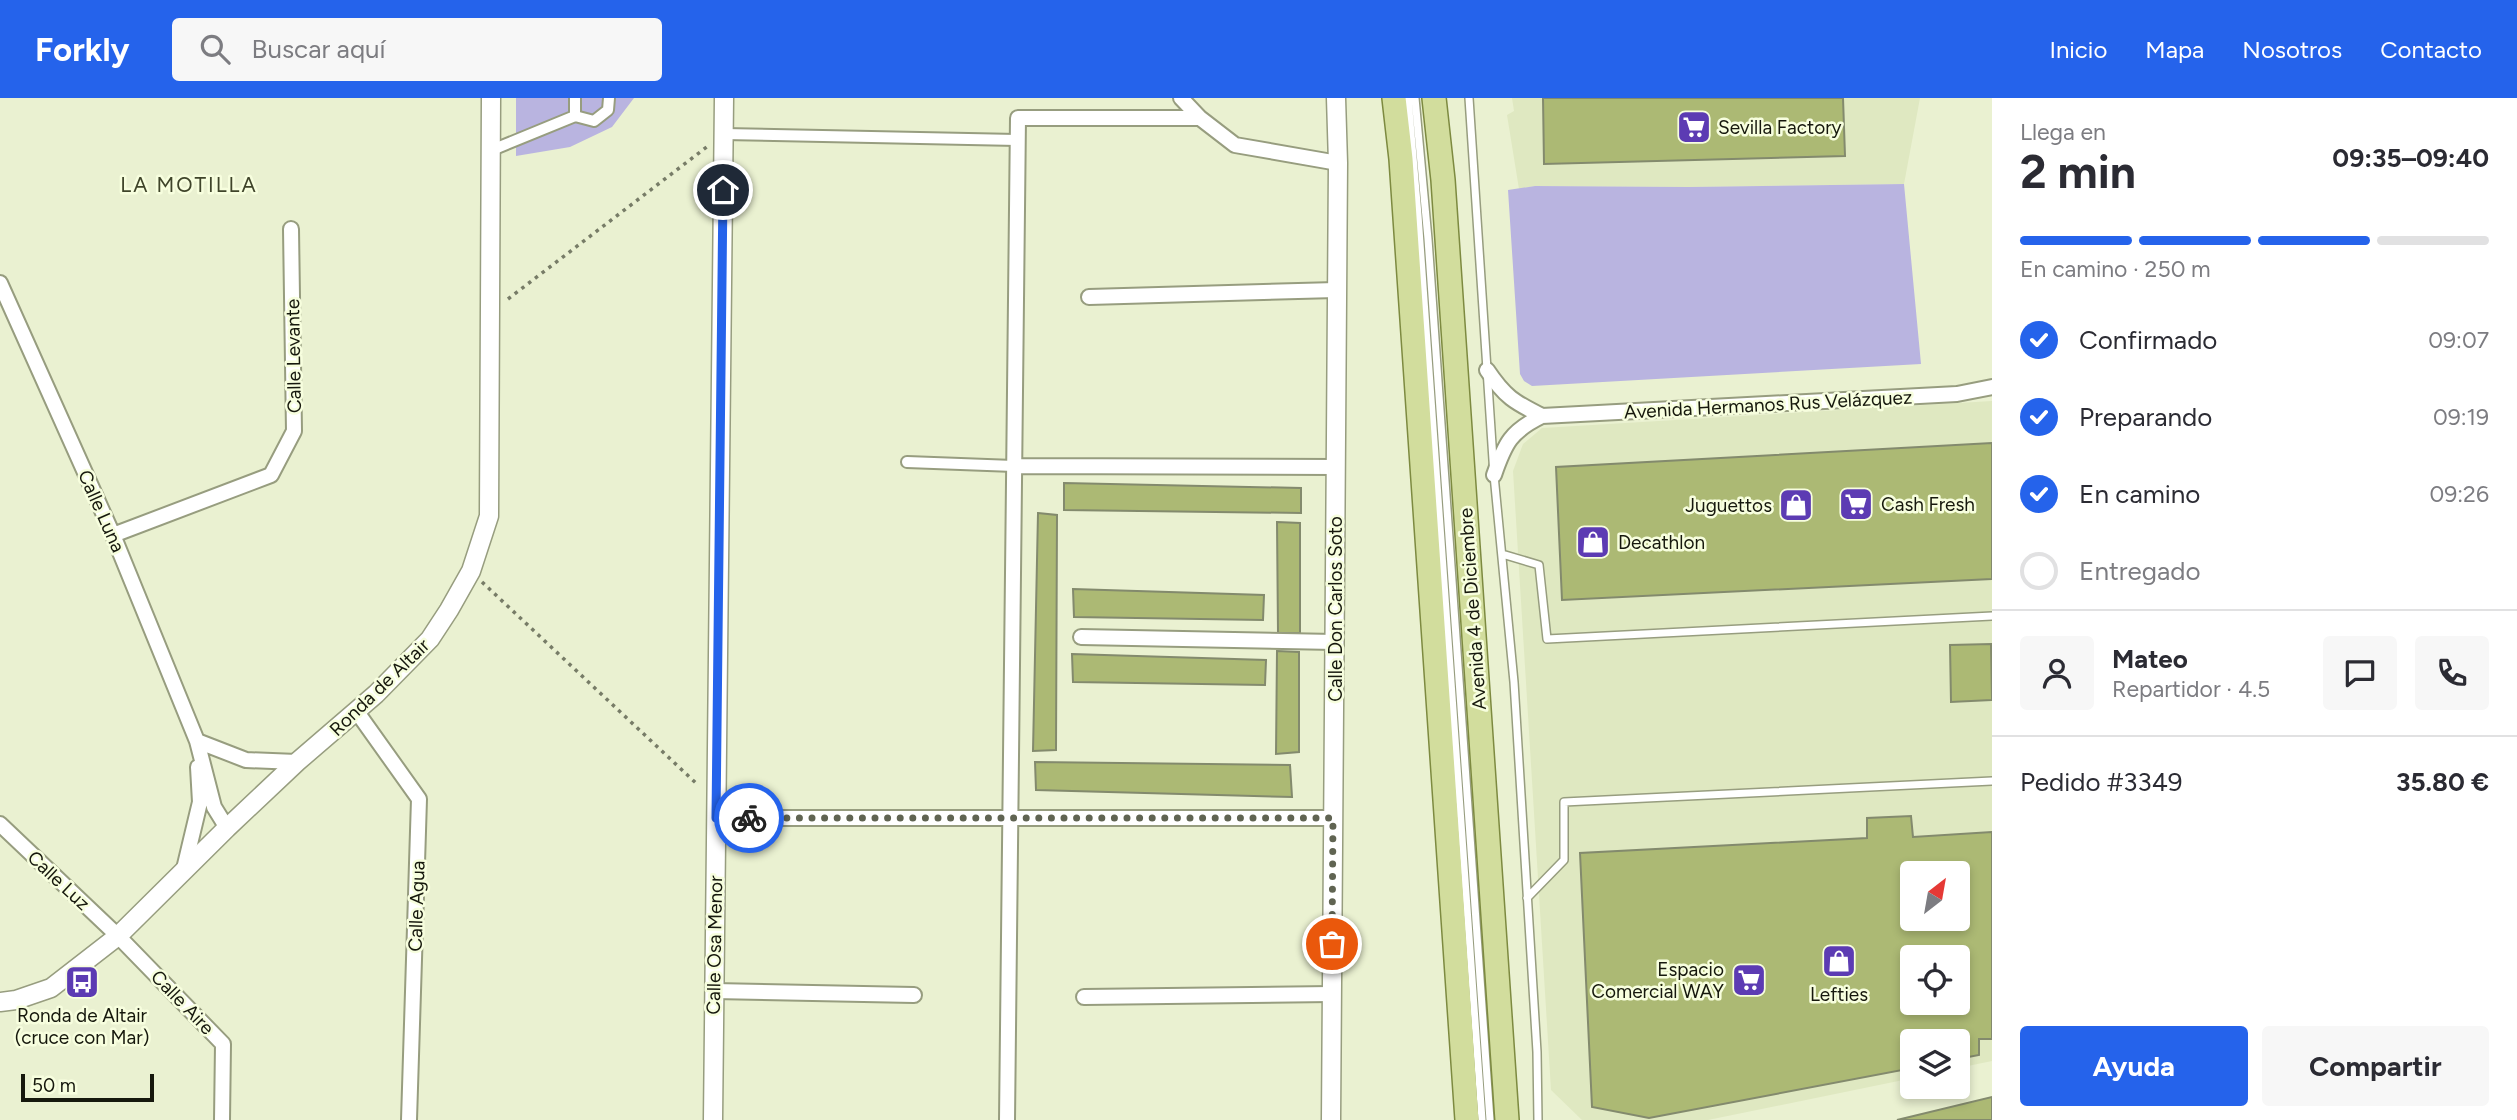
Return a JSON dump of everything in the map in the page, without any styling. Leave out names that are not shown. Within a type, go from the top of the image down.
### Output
[{"type":"main road","name":"Avenida 4 de Diciembre","points":[[1394,98],[1404,198],[1467,1120]]},
{"type":"main road","name":"Avenida 4 de Diciembre","points":[[1434,98],[1443,180],[1507,1120]]},
{"type":"street","name":"Ronda de Altair","points":[[0,1002],[51,989],[118,936],[226,828],[297,762],[357,712],[430,639],[471,571],[489,516],[491,98]]},
{"type":"street","points":[[575,98],[575,116]]},
{"type":"street","points":[[492,150],[575,116],[594,121],[608,110],[609,98]]},
{"type":"street","name":"Calle Osa Menor","points":[[713,1120],[724,98]]},
{"type":"street","points":[[1181,98],[1200,118],[1235,145],[1338,163]]},
{"type":"street","name":"Calle Don Carlos Soto","points":[[1331,1120],[1338,163],[1336,98]]},
{"type":"street","points":[[1007,1120],[1018,118],[1200,118]]},
{"type":"street","points":[[723,134],[1017,140]]},
{"type":"street","name":"Calle Levante","points":[[113,535],[271,475],[294,431],[291,229]]},
{"type":"street","name":"Calle Luna","points":[[0,283],[113,535],[197,741],[215,807],[226,828]]},
{"type":"street","points":[[1089,297],[1336,290]]},
{"type":"street","points":[[1487,370],[1502,393],[1542,416]]},
{"type":"street","name":"Avenida Hermanos Rus Velázquez","points":[[1494,475],[1501,454],[1514,432],[1542,416],[1956,394],[1992,387]]},
{"type":"street","points":[[907,462],[1014,466],[1336,467]]},
{"type":"street","points":[[1081,637],[1335,642]]},
{"type":"street","name":"Calle Agua","points":[[357,712],[419,799],[409,1120]]},
{"type":"street","points":[[197,741],[246,760],[297,762]]},
{"type":"street","name":"Calle Luna","points":[[184,869],[200,802],[197,741]]},
{"type":"street","points":[[716,810],[1010,817],[1333,818]]},
{"type":"street","name":"Calle Luz","points":[[0,824],[118,936]]},
{"type":"street","name":"Calle Aire","points":[[118,936],[223,1044],[222,1120]]},
{"type":"street","points":[[714,991],[914,995]]},
{"type":"street","points":[[1084,998],[1332,994]]},
{"type":"lane","points":[[1408,98],[1482,1120]]},
{"type":"lane","points":[[1415,98],[1428,239],[1490,1120]]},
{"type":"lane","points":[[1469,98],[1494,475],[1514,682],[1537,1052],[1538,1120]]},
{"type":"lane","points":[[1502,554],[1539,565],[1547,639],[1992,616]]},
{"type":"lane","points":[[1527,898],[1564,860],[1564,802],[1992,781]]},
{"type":"path","points":[[492,310],[723,134]]},
{"type":"path","points":[[471,571],[716,810]]},
{"type":"shaded area","points":[[516,98],[634,98],[612,127],[570,147],[516,156]]},
{"type":"shaded area","points":[[1512,98],[1920,98],[1904,184],[1535,186],[1519,189],[1507,115],[1514,111]]},
{"type":"shaded area","points":[[1904,184],[1921,364],[1532,386],[1524,381],[1520,374],[1508,190],[1535,186]]},
{"type":"shaded area","points":[[1992,401],[1992,1061],[1970,1066],[1970,1029],[1900,1029],[1900,1081],[1708,1120],[1582,1120],[1551,1090],[1513,471],[1523,444],[1542,428]]},
{"type":"building","name":"Sevilla Factory","points":[[1543,98],[1843,98],[1845,156],[1544,164]]},
{"type":"building","points":[[1992,443],[1992,579],[1562,600],[1556,467]]},
{"type":"building","points":[[1064,483],[1301,488],[1301,513],[1064,510]]},
{"type":"building","points":[[1038,513],[1057,515],[1056,750],[1033,751]]},
{"type":"building","points":[[1277,522],[1300,523],[1300,633],[1278,633]]},
{"type":"building","points":[[1073,589],[1264,595],[1263,620],[1074,617]]},
{"type":"building","points":[[1991,644],[1992,700],[1951,702],[1950,645]]},
{"type":"building","points":[[1277,651],[1299,652],[1299,752],[1276,754]]},
{"type":"building","points":[[1072,654],[1266,660],[1265,685],[1073,682]]},
{"type":"building","points":[[1035,762],[1290,765],[1292,797],[1036,790]]},
{"type":"building","name":"Espacio Comercial WAY","points":[[1911,816],[1913,837],[1992,832],[1992,1039],[1979,1039],[1979,1055],[1970,1057],[1970,1029],[1900,1029],[1900,1070],[1649,1118],[1592,1107],[1580,853],[1867,838],[1867,818]]},
{"type":"building","points":[[1992,1097],[1992,1120],[1897,1120]]},
{"type":"way so far","points":[[749,818],[1333,818],[1332,944]]},
{"type":"place","name":"Sevilla Factory","points":[[1694,127]]},
{"type":"place","name":"Cash Fresh","points":[[1856,504]]},
{"type":"place","name":"Juguettos","points":[[1796,505]]},
{"type":"place","name":"Decathlon","points":[[1593,542]]},
{"type":"place","name":"Lefties","points":[[1839,961]]},
{"type":"place","name":"Espacio Comercial WAY","points":[[1749,980]]},
{"type":"place","name":"Ronda de Altair (cruce con Mar)","points":[[82,982]]},
{"type":"district","name":"LA MOTILLA","points":[[189,185]]},
{"type":"route","points":[[723,190],[716,818],[749,818]]}]
